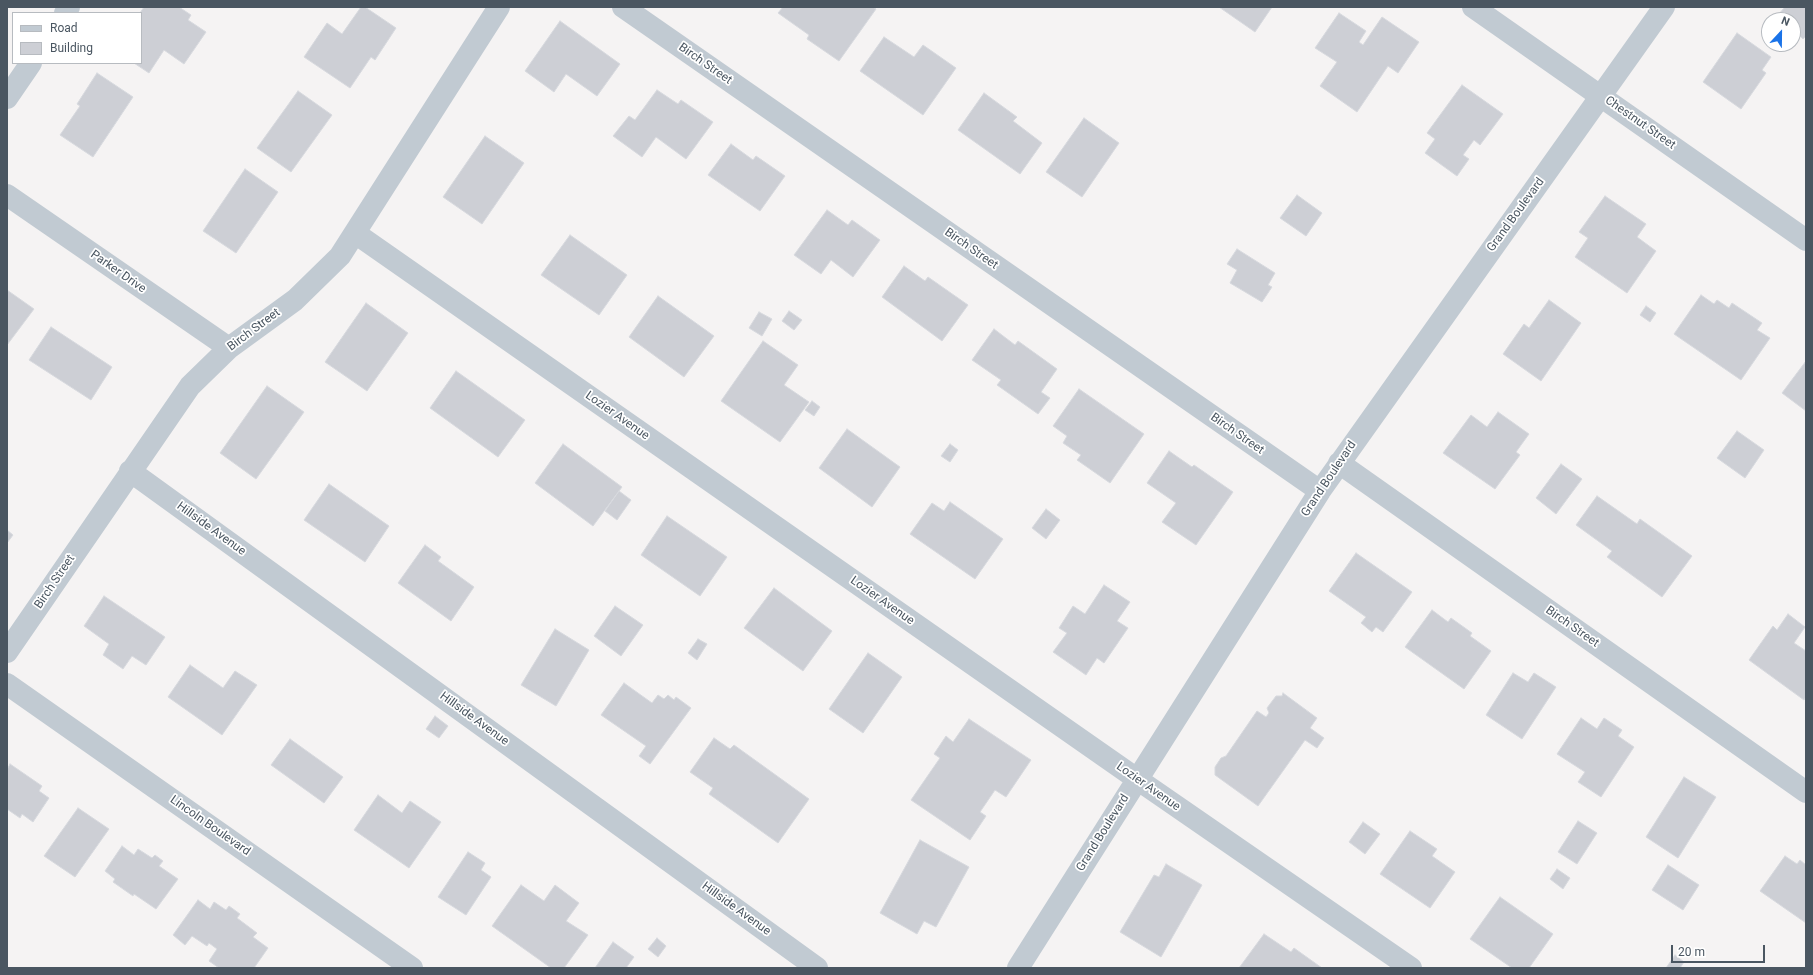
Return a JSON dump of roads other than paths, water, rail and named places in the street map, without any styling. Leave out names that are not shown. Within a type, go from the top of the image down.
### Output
[{"type":"street","name":"Birch Street","points":[[7,652],[130,471],[190,386],[229,348],[295,300],[340,256],[499,7]]},
{"type":"street","name":"Birch Street","points":[[623,7],[1320,491]]},
{"type":"street","name":"Chestnut Street","points":[[1473,7],[1806,240]]},
{"type":"street","name":"Grand Boulevard","points":[[1018,968],[1320,491],[1664,7]]},
{"type":"street","points":[[7,98],[30,64]]},
{"type":"street","name":"Parker Drive","points":[[7,195],[229,348]]},
{"type":"street","name":"Lozier Avenue","points":[[355,233],[1137,779],[1411,968]]},
{"type":"street","name":"Birch Street","points":[[1339,463],[1806,792]]},
{"type":"street","name":"Hillside Avenue","points":[[130,471],[817,968]]},
{"type":"street","name":"Lincoln Boulevard","points":[[7,684],[412,968]]}]
